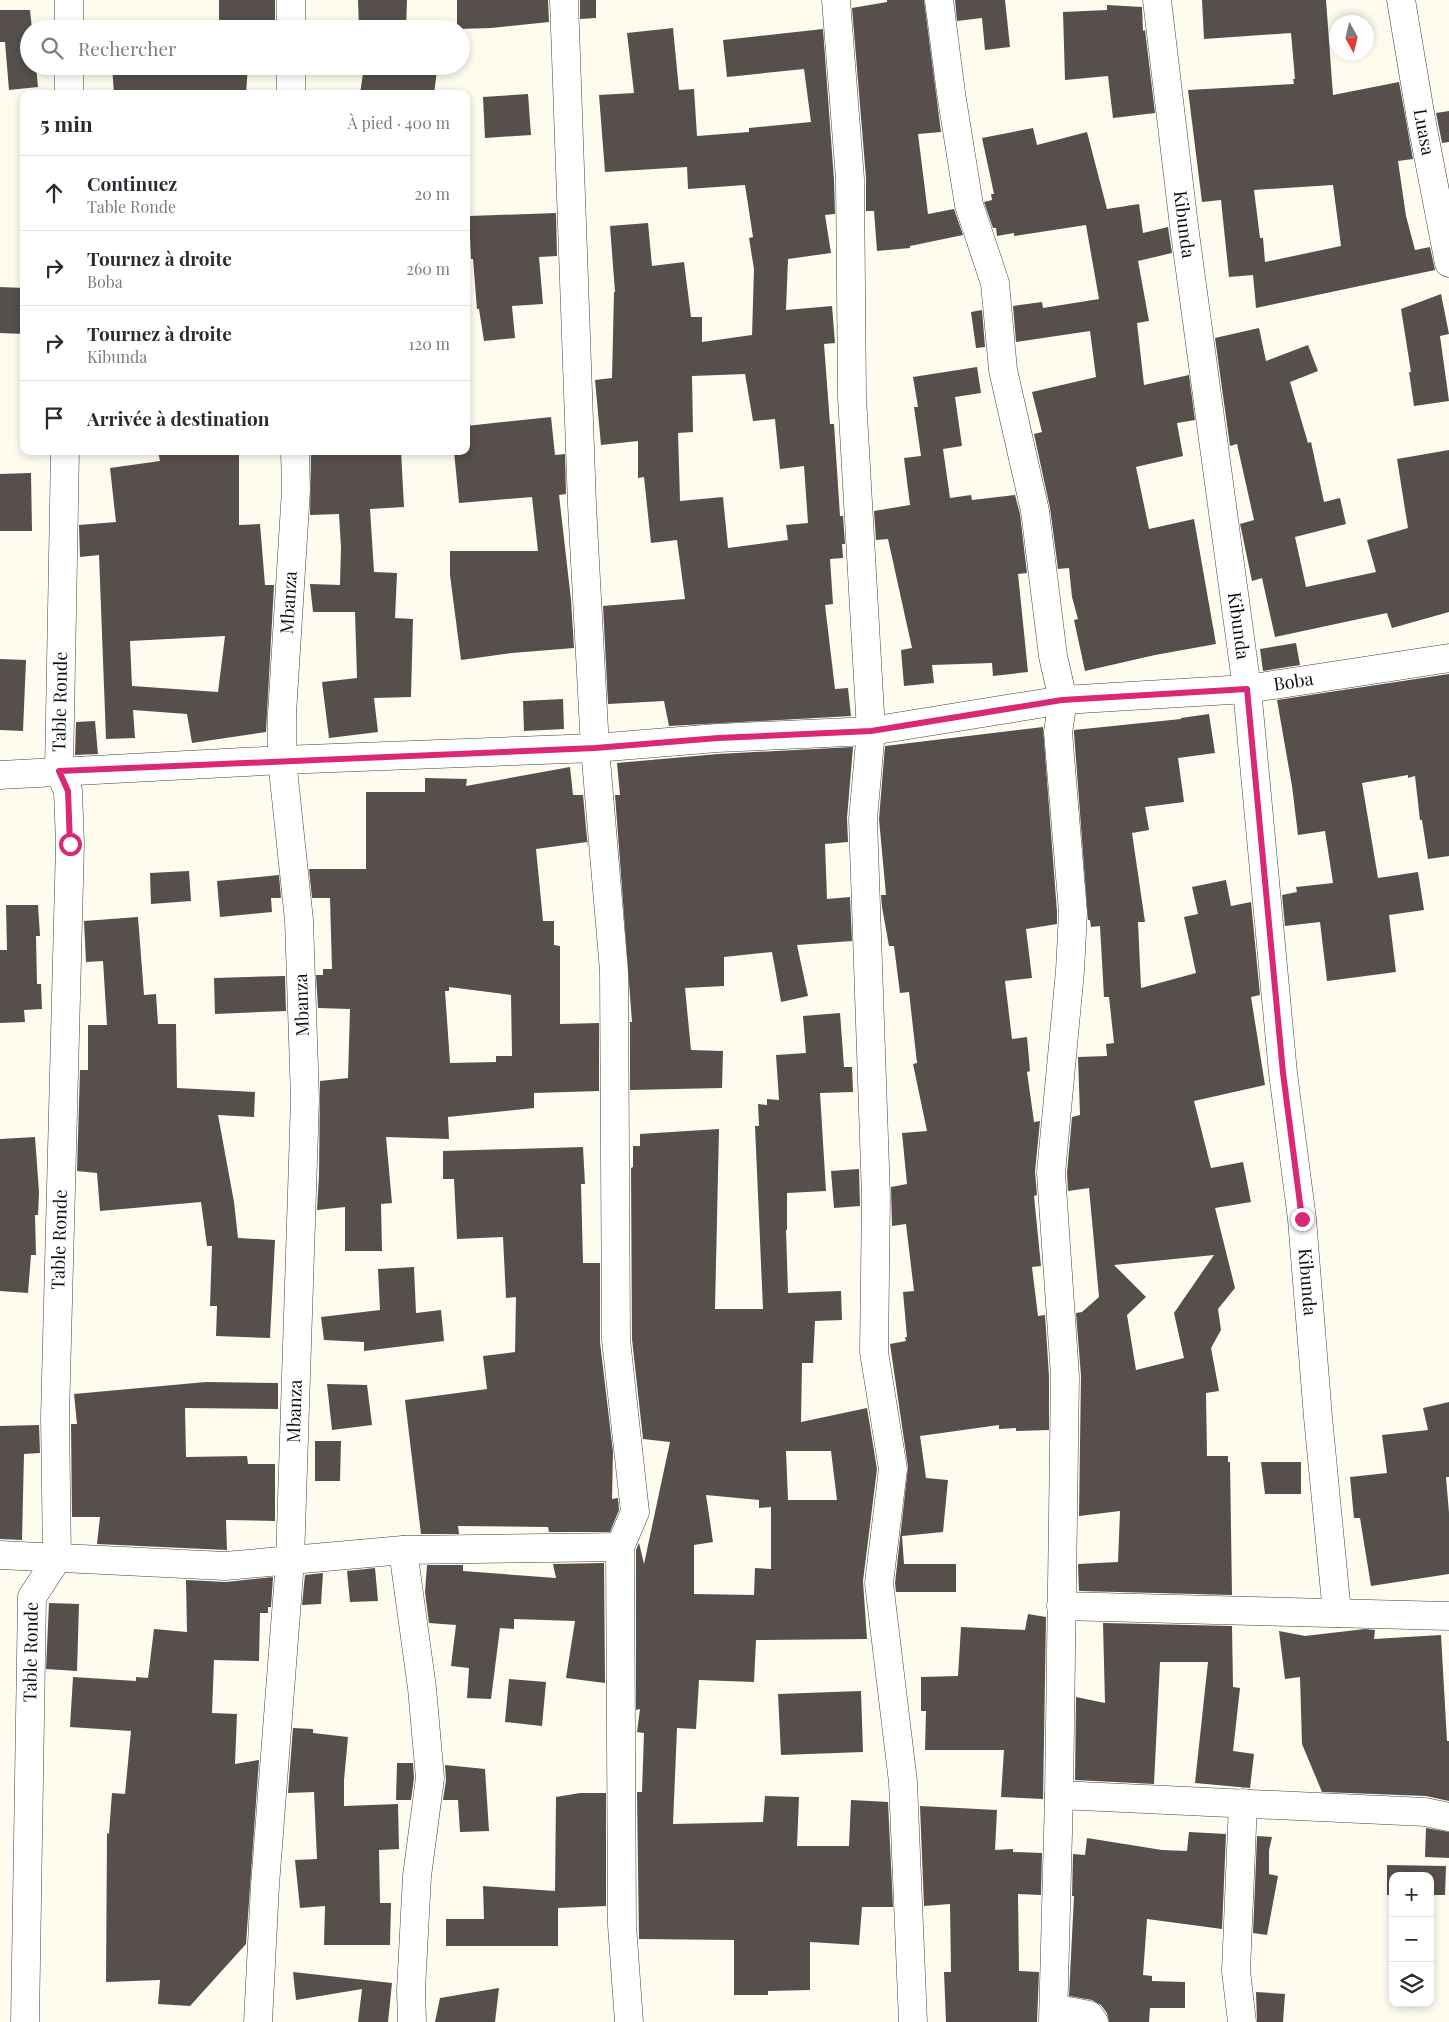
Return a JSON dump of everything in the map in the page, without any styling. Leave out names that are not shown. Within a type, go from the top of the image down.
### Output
[{"type":"street","points":[[69,0],[69,20]]},
{"type":"street","points":[[291,0],[291,20]]},
{"type":"street","points":[[564,0],[582,505],[595,748],[614,971],[616,1340],[635,1512],[620,1547],[622,1926],[629,2022]]},
{"type":"street","points":[[836,0],[850,179],[852,397],[871,731],[863,820],[876,1197],[874,1352],[893,1469],[879,1583],[903,1782],[913,2022]]},
{"type":"street","points":[[939,0],[951,93],[969,205],[995,283],[1003,370],[1035,511],[1053,656],[1062,700],[1058,732],[1073,912],[1070,971],[1051,1173],[1065,1376],[1060,1606],[1059,1795],[1053,2022]]},
{"type":"street","name":"Kibunda","points":[[1157,0],[1184,226],[1247,689],[1283,1073],[1302,1219],[1318,1417],[1337,1613]]},
{"type":"street","name":"Luasa","points":[[1401,0],[1449,263]]},
{"type":"street","points":[[69,75],[69,90]]},
{"type":"street","points":[[291,75],[291,90]]},
{"type":"street","name":"Table Ronde","points":[[25,2022],[32,1597],[57,1559],[55,1417],[70,844],[68,791],[59,771],[65,455]]},
{"type":"street","name":"Mbanza","points":[[258,2022],[265,1885],[290,1561],[305,1099],[300,920],[282,760],[282,714],[296,490],[295,455]]},
{"type":"street","name":"Boba","points":[[0,775],[282,760],[595,748],[718,738],[871,731],[1062,700],[1247,689],[1449,658]]},
{"type":"street","points":[[0,1555],[225,1566],[403,1550],[620,1547]]},
{"type":"street","points":[[403,1550],[422,1688],[430,1778],[417,1876],[412,2022]]},
{"type":"street","points":[[1060,1606],[1449,1616]]},
{"type":"street","points":[[1059,1795],[1426,1812],[1449,1817]]},
{"type":"street","points":[[1242,1803],[1236,1971],[1242,2022]]},
{"type":"street","points":[[1057,2022],[1059,2017],[1068,2011],[1088,2015],[1094,2022]]},
{"type":"building","points":[[219,0],[275,0],[275,20],[219,20]]},
{"type":"building","points":[[358,0],[407,0],[406,20],[359,20]]},
{"type":"building","points":[[457,0],[548,0],[549,22],[470,29],[470,20],[457,20]]},
{"type":"building","points":[[580,0],[596,0],[596,18],[580,19]]},
{"type":"building","points":[[887,0],[924,0],[941,132],[918,134],[928,214],[954,209],[963,235],[910,246],[910,248],[877,251],[874,211],[866,211],[866,178],[852,8],[887,2]]},
{"type":"building","points":[[955,0],[1005,0],[1010,47],[985,50],[982,18],[957,21]]},
{"type":"building","points":[[1202,0],[1326,0],[1333,95],[1399,82],[1413,159],[1398,161],[1406,216],[1415,250],[1430,247],[1435,270],[1256,308],[1253,275],[1229,277],[1221,200],[1202,202],[1188,90],[1294,84],[1291,33],[1204,39]],"holes":[[[1333,185],[1341,246],[1265,262],[1263,238],[1260,238],[1254,190]]]},
{"type":"building","points":[[1107,5],[1142,7],[1143,31],[1145,30],[1155,113],[1113,118],[1108,76],[1065,80],[1063,12],[1107,10]]},
{"type":"building","points":[[0,10],[30,10],[31,20],[20,20],[20,75],[37,75],[38,87],[9,90],[5,42],[0,42]]},
{"type":"building","points":[[673,28],[679,90],[694,89],[697,136],[749,132],[749,128],[811,122],[804,69],[727,77],[723,40],[823,29],[834,180],[835,214],[825,215],[831,253],[788,259],[786,310],[832,306],[835,343],[824,344],[830,424],[834,424],[840,516],[843,516],[845,544],[842,544],[843,558],[830,559],[833,604],[825,605],[835,689],[848,688],[851,716],[669,726],[664,701],[608,704],[603,606],[685,599],[677,540],[651,543],[644,477],[638,478],[638,441],[601,445],[595,380],[612,378],[615,292],[610,226],[648,223],[652,266],[684,262],[691,317],[702,317],[702,342],[752,335],[754,269],[749,238],[753,237],[745,185],[688,189],[687,167],[605,172],[599,95],[634,93],[627,33]],"holes":[[[745,374],[753,421],[775,419],[780,469],[804,466],[808,523],[786,525],[788,540],[728,548],[723,497],[680,501],[678,433],[693,432],[692,376]]]},
{"type":"building","points":[[113,75],[247,75],[246,90],[114,90]]},
{"type":"building","points":[[363,75],[436,75],[434,90],[361,90]]},
{"type":"building","points":[[528,94],[531,135],[485,138],[483,97]]},
{"type":"building","points":[[1449,111],[1449,142],[1442,143],[1436,113]]},
{"type":"building","points":[[1033,128],[1037,145],[1087,132],[1107,209],[1139,204],[1143,233],[1168,227],[1172,253],[1138,261],[1149,321],[1137,323],[1144,385],[1189,375],[1195,420],[1177,423],[1183,456],[1136,467],[1149,529],[1194,519],[1216,644],[1155,655],[1085,671],[1074,620],[1078,619],[1072,597],[1069,568],[1058,569],[1050,508],[1034,434],[1042,432],[1032,392],[1096,377],[1090,331],[1016,342],[1013,306],[1042,302],[1043,308],[1099,299],[1086,225],[1014,236],[1014,233],[997,236],[996,228],[993,228],[984,202],[992,200],[991,194],[994,194],[982,138]]},
{"type":"building","points":[[556,213],[557,256],[539,257],[543,304],[512,306],[515,338],[484,341],[479,309],[477,309],[473,259],[471,259],[470,216]]},
{"type":"building","points":[[0,287],[20,288],[20,334],[0,333]]},
{"type":"building","points":[[1441,294],[1449,334],[1440,336],[1449,401],[1414,406],[1409,372],[1411,372],[1401,309]]},
{"type":"building","points":[[982,310],[985,347],[976,348],[971,312]]},
{"type":"building","points":[[1259,328],[1266,361],[1308,345],[1318,371],[1290,382],[1308,443],[1311,442],[1324,502],[1340,498],[1346,524],[1295,537],[1306,587],[1376,572],[1367,540],[1408,528],[1397,459],[1449,450],[1449,612],[1392,628],[1387,613],[1275,637],[1262,578],[1252,581],[1240,524],[1254,520],[1237,444],[1230,446],[1215,338]]},
{"type":"building","points":[[977,367],[981,393],[955,397],[962,446],[943,449],[950,498],[971,495],[972,500],[1015,495],[1020,514],[1027,573],[1018,574],[1028,672],[993,676],[992,663],[932,665],[934,683],[904,686],[901,650],[912,648],[888,539],[876,540],[874,511],[910,505],[904,458],[921,456],[914,407],[918,407],[913,377]]},
{"type":"building","points":[[551,417],[555,455],[565,454],[566,494],[559,495],[571,600],[574,648],[512,653],[461,660],[450,575],[450,551],[538,551],[532,497],[459,503],[454,455],[470,455],[470,426]]},
{"type":"building","points":[[159,455],[239,455],[239,525],[260,524],[265,585],[274,585],[266,732],[192,743],[187,714],[133,710],[135,738],[106,739],[99,555],[80,557],[79,525],[116,522],[110,468],[160,461]],"holes":[[[225,636],[218,692],[132,686],[130,641]]]},
{"type":"building","points":[[311,455],[401,455],[404,507],[370,509],[374,572],[397,573],[395,618],[413,619],[411,697],[374,698],[378,732],[329,738],[322,682],[357,678],[355,612],[313,612],[310,584],[340,585],[341,548],[339,514],[310,515]]},
{"type":"building","points":[[31,473],[32,531],[0,531],[0,474]]},
{"type":"building","points":[[1296,643],[1300,665],[1263,671],[1260,649]]},
{"type":"building","points":[[0,659],[26,660],[23,731],[0,730]]},
{"type":"building","points":[[1449,674],[1449,856],[1428,859],[1422,820],[1420,820],[1415,776],[1408,778],[1408,775],[1362,783],[1378,878],[1418,872],[1424,910],[1389,915],[1396,972],[1327,981],[1320,922],[1285,926],[1282,895],[1297,892],[1296,887],[1333,883],[1325,831],[1298,835],[1292,786],[1277,700]]},
{"type":"building","points":[[563,699],[564,729],[524,731],[523,701]]},
{"type":"building","points":[[1209,714],[1215,753],[1178,758],[1184,802],[1145,807],[1149,830],[1132,833],[1145,922],[1138,922],[1141,988],[1196,973],[1184,917],[1198,914],[1192,887],[1226,880],[1231,906],[1251,902],[1260,995],[1251,997],[1265,1085],[1194,1101],[1211,1168],[1243,1162],[1251,1202],[1215,1208],[1235,1288],[1218,1309],[1221,1330],[1211,1348],[1219,1391],[1206,1393],[1207,1456],[1228,1456],[1228,1462],[1230,1462],[1232,1595],[1079,1591],[1078,1564],[1118,1562],[1120,1511],[1079,1516],[1081,1376],[1076,1313],[1082,1312],[1099,1297],[1089,1188],[1068,1191],[1067,1173],[1072,1117],[1080,1115],[1078,1057],[1107,1056],[1106,1044],[1114,1043],[1109,997],[1104,997],[1100,926],[1091,927],[1090,920],[1088,920],[1074,730]],"holes":[[[1214,1255],[1174,1313],[1184,1358],[1136,1370],[1127,1315],[1146,1297],[1114,1265]]]},
{"type":"building","points":[[95,721],[98,754],[75,755],[76,722]]},
{"type":"building","points":[[1043,727],[1057,924],[1026,929],[1032,978],[1005,981],[1012,1039],[1027,1037],[1030,1071],[1027,1072],[1034,1122],[1040,1121],[1035,1172],[1037,1195],[1034,1196],[1041,1266],[1032,1267],[1038,1316],[1045,1315],[1049,1376],[1049,1430],[1016,1431],[1016,1428],[999,1429],[999,1425],[920,1436],[926,1478],[948,1480],[943,1532],[902,1536],[904,1564],[956,1564],[956,1592],[896,1592],[895,1583],[908,1467],[890,1344],[906,1341],[903,1292],[914,1291],[906,1224],[892,1226],[891,1187],[907,1184],[902,1133],[927,1131],[913,1064],[917,1063],[909,992],[900,993],[894,946],[889,946],[882,907],[881,895],[886,895],[879,819],[885,746]]},
{"type":"building","points":[[853,747],[847,818],[848,842],[825,844],[827,899],[850,897],[852,941],[797,945],[808,996],[781,1002],[772,952],[724,957],[724,986],[685,988],[691,1050],[723,1051],[722,1088],[630,1090],[630,1022],[632,1022],[615,795],[620,795],[617,763],[718,754]]},
{"type":"building","points":[[570,767],[573,795],[583,795],[588,849],[587,842],[536,849],[543,921],[554,921],[554,945],[560,946],[560,1024],[599,1023],[599,1091],[534,1093],[534,1108],[448,1117],[449,1139],[386,1137],[392,1203],[381,1204],[382,1251],[345,1251],[345,1207],[317,1210],[320,1081],[348,1078],[350,1009],[318,1008],[316,975],[323,975],[323,969],[332,969],[330,898],[312,898],[309,869],[366,869],[366,792],[425,792],[425,778],[467,779],[466,786]],"holes":[[[449,987],[511,995],[512,1056],[496,1056],[496,1062],[450,1063],[445,991],[449,991]]]},
{"type":"building","points":[[189,871],[191,901],[151,904],[150,873]]},
{"type":"building","points":[[279,875],[281,898],[271,898],[272,912],[220,917],[217,881]]},
{"type":"building","points":[[6,905],[38,905],[40,936],[36,936],[37,984],[41,984],[42,1009],[24,1010],[25,1022],[0,1023],[0,950],[7,950]]},
{"type":"building","points":[[138,917],[144,995],[156,994],[158,1024],[176,1024],[177,1088],[255,1092],[254,1117],[218,1115],[234,1202],[238,1238],[275,1240],[270,1338],[216,1336],[217,1306],[210,1306],[212,1246],[207,1246],[201,1202],[100,1211],[97,1173],[77,1171],[80,1070],[88,1070],[88,1025],[107,1025],[103,961],[86,962],[84,921]]},
{"type":"building","points":[[285,976],[286,1011],[215,1014],[214,978]]},
{"type":"building","points":[[840,1013],[844,1067],[852,1067],[853,1092],[820,1093],[826,1191],[787,1193],[786,1230],[788,1293],[841,1291],[842,1320],[815,1321],[813,1363],[802,1363],[801,1422],[867,1408],[877,1469],[863,1581],[867,1639],[756,1640],[754,1682],[699,1680],[696,1729],[677,1728],[673,1824],[763,1822],[765,1796],[799,1797],[797,1846],[849,1846],[851,1800],[888,1802],[893,1907],[862,1907],[859,1945],[810,1942],[810,1990],[768,1991],[768,1995],[734,1995],[734,1940],[639,1939],[637,1792],[642,1792],[644,1733],[637,1732],[640,1709],[636,1710],[636,1550],[639,1543],[644,1564],[670,1442],[643,1439],[632,1339],[631,1168],[633,1167],[633,1146],[640,1146],[640,1134],[719,1129],[715,1309],[763,1309],[755,1126],[759,1126],[758,1104],[767,1105],[767,1099],[779,1100],[776,1055],[806,1053],[803,1016]],"holes":[[[786,1451],[831,1451],[837,1500],[788,1500]],[[706,1495],[759,1500],[759,1508],[771,1507],[771,1569],[755,1568],[754,1595],[694,1594],[694,1545],[713,1542]]]},
{"type":"building","points":[[35,1137],[39,1192],[38,1215],[35,1215],[36,1255],[31,1255],[28,1293],[0,1291],[0,1139]]},
{"type":"building","points":[[583,1147],[585,1184],[581,1184],[583,1263],[600,1263],[600,1342],[613,1452],[612,1499],[618,1498],[619,1510],[610,1532],[549,1532],[548,1527],[458,1526],[459,1534],[421,1534],[405,1400],[487,1389],[483,1356],[515,1352],[516,1297],[506,1298],[503,1237],[457,1239],[454,1179],[443,1179],[443,1151]]},
{"type":"building","points":[[859,1169],[860,1206],[834,1208],[831,1171]]},
{"type":"building","points":[[414,1267],[416,1313],[441,1310],[444,1341],[364,1351],[364,1342],[324,1340],[321,1317],[380,1310],[378,1269]]},
{"type":"building","points":[[206,1382],[278,1383],[278,1409],[185,1408],[186,1457],[247,1456],[248,1464],[275,1464],[275,1521],[226,1520],[227,1550],[97,1544],[100,1517],[72,1517],[71,1424],[77,1424],[74,1394]]},
{"type":"building","points":[[327,1384],[367,1385],[372,1425],[332,1430]]},
{"type":"building","points":[[1449,1402],[1449,1477],[1446,1477],[1449,1513],[1449,1574],[1371,1586],[1360,1518],[1354,1518],[1350,1477],[1387,1473],[1382,1435],[1428,1430],[1423,1408]]},
{"type":"building","points":[[39,1425],[40,1453],[24,1454],[22,1540],[0,1539],[0,1426]]},
{"type":"building","points":[[315,1441],[341,1441],[340,1481],[315,1481]]},
{"type":"building","points":[[1261,1462],[1301,1462],[1301,1494],[1265,1494]]},
{"type":"building","points":[[604,1563],[605,1683],[566,1678],[575,1621],[514,1619],[514,1629],[500,1628],[491,1699],[467,1698],[469,1668],[451,1666],[456,1625],[429,1623],[425,1592],[427,1565],[463,1565],[463,1571],[556,1578],[553,1564]]},
{"type":"building","points":[[375,1568],[378,1601],[350,1602],[347,1571]]},
{"type":"building","points":[[323,1573],[321,1604],[302,1605],[305,1575]]},
{"type":"building","points":[[273,1577],[271,1607],[268,1607],[268,1613],[260,1613],[259,1661],[214,1660],[212,1713],[237,1714],[235,1764],[259,1760],[246,1944],[190,2006],[158,2004],[160,1980],[106,1982],[107,1833],[109,1834],[112,1793],[125,1794],[131,1731],[70,1727],[73,1677],[136,1681],[136,1677],[148,1678],[154,1629],[187,1632],[186,1580],[226,1582]]},
{"type":"building","points":[[49,1603],[79,1604],[77,1671],[46,1669]]},
{"type":"building","points":[[1028,1614],[1046,1617],[1043,1799],[1001,1797],[1004,1750],[925,1750],[926,1711],[921,1711],[921,1677],[958,1676],[961,1627],[1025,1630]]},
{"type":"building","points":[[1103,1623],[1232,1626],[1233,1687],[1240,1688],[1233,1751],[1254,1754],[1250,1788],[1195,1783],[1208,1662],[1160,1662],[1154,1784],[1075,1780],[1076,1697],[1105,1703]]},
{"type":"building","points":[[1365,1629],[1375,1630],[1374,1639],[1441,1635],[1447,1741],[1449,1741],[1449,1801],[1426,1796],[1322,1792],[1302,1744],[1300,1677],[1285,1679],[1279,1631],[1305,1636]]},
{"type":"building","points":[[509,1679],[546,1682],[542,1726],[505,1722]]},
{"type":"building","points":[[861,1691],[863,1752],[781,1755],[778,1694]]},
{"type":"building","points":[[293,1728],[313,1729],[313,1733],[348,1737],[344,1780],[344,1806],[398,1804],[399,1849],[379,1850],[380,1903],[391,1903],[390,1945],[324,1945],[325,1906],[300,1908],[295,1860],[317,1859],[314,1792],[288,1793]]},
{"type":"building","points":[[397,1763],[413,1763],[414,1778],[411,1800],[396,1800]]},
{"type":"building","points":[[445,1765],[485,1769],[489,1831],[460,1832],[458,1800],[443,1800],[446,1780]]},
{"type":"building","points":[[580,1793],[606,1793],[606,1906],[558,1908],[558,1946],[446,1946],[446,1919],[484,1919],[483,1886],[555,1891],[556,1797]]},
{"type":"building","points":[[920,1806],[997,1810],[995,1850],[1013,1849],[1013,1852],[1042,1853],[1041,1895],[1018,1894],[1019,1971],[1039,1972],[1037,2022],[946,2022],[944,1972],[951,1972],[950,1904],[924,1906]]},
{"type":"building","points":[[1426,1828],[1449,1832],[1449,1858],[1425,1857]]},
{"type":"building","points":[[1189,1832],[1226,1834],[1222,1929],[1147,1919],[1143,1975],[1152,1976],[1152,1981],[1185,1982],[1185,2008],[1150,2008],[1149,2022],[1109,2022],[1107,2013],[1101,2005],[1092,2000],[1069,1996],[1074,1896],[1072,1896],[1073,1854],[1085,1855],[1087,1838],[1162,1850],[1187,1851]]},
{"type":"building","points":[[1257,1836],[1272,1837],[1269,1850],[1269,1874],[1278,1876],[1267,1935],[1253,1933]]},
{"type":"building","points":[[1387,1865],[1446,1866],[1445,1895],[1434,1895],[1434,1872],[1389,1872],[1389,1895],[1387,1895]]},
{"type":"building","points":[[293,1972],[392,1983],[388,2022],[358,2022],[362,1989],[296,2000]]},
{"type":"building","points":[[499,1988],[495,2022],[435,2022],[440,1998]]},
{"type":"building","points":[[1256,1992],[1285,1994],[1283,2022],[1257,2022]]},
{"type":"route","points":[[70,844],[68,791],[59,771],[595,748],[718,738],[871,731],[1062,700],[1247,689],[1283,1073],[1302,1219]]}]
